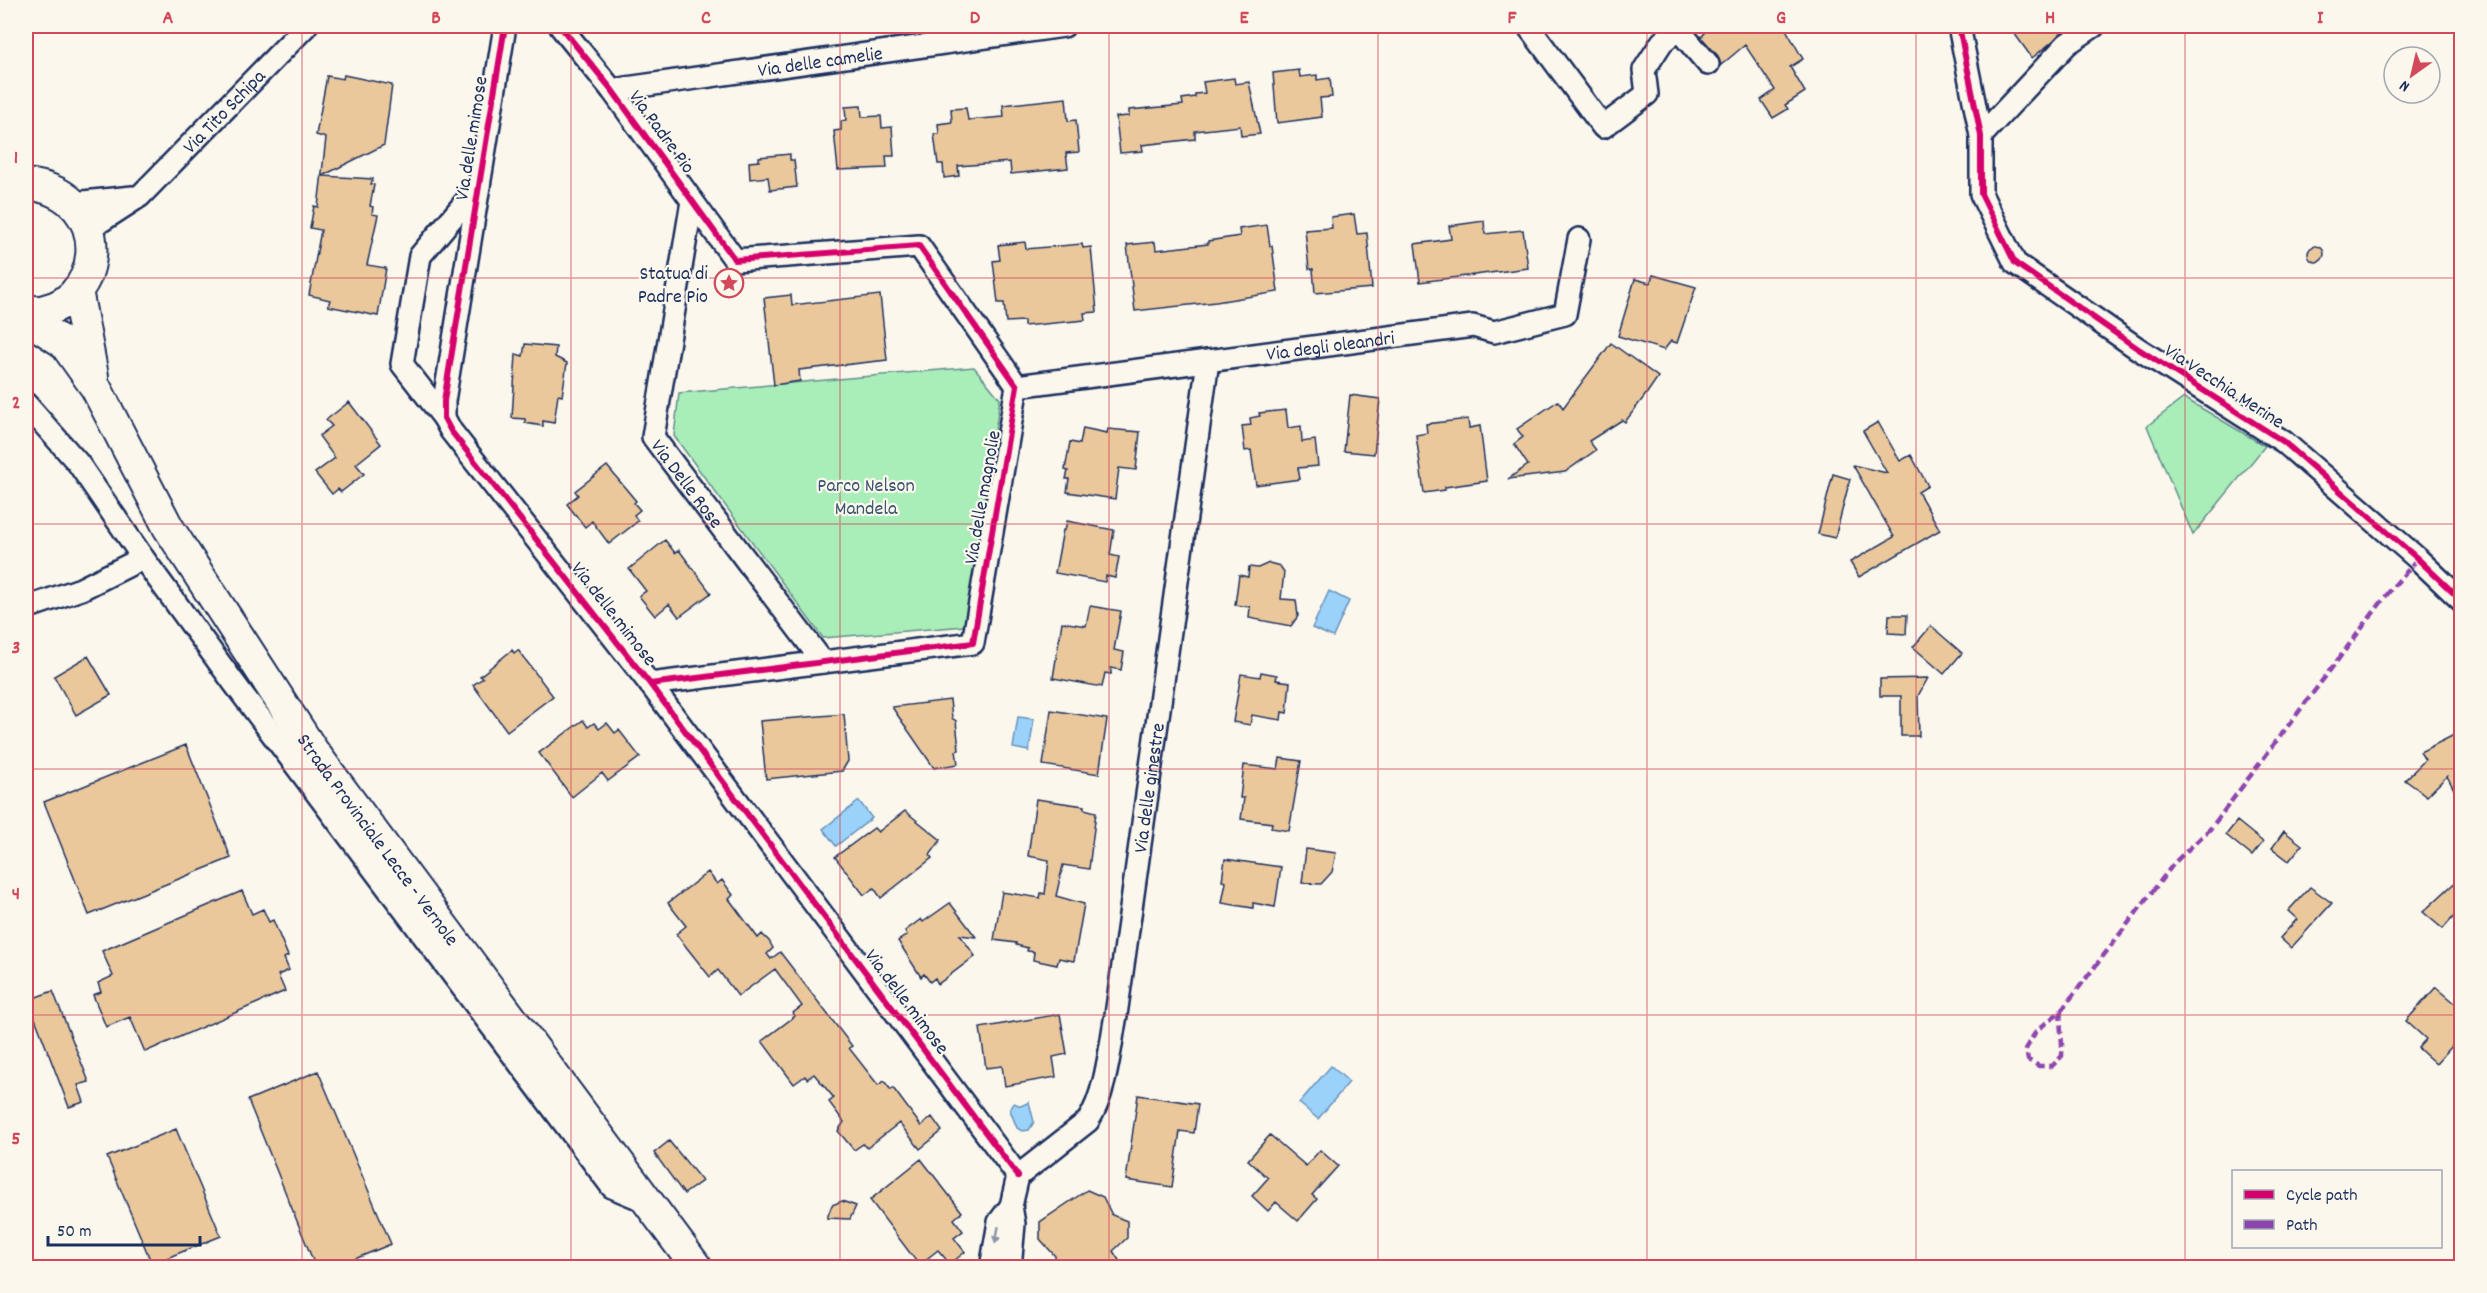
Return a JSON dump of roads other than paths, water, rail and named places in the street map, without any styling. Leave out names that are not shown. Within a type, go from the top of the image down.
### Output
[{"type":"main road","points":[[26,184],[51,189],[73,203],[83,215],[89,229],[92,250],[88,271],[77,290],[64,301],[49,309],[26,311]]},
{"type":"main road","name":"Strada Provinciale Lecce - Vernole","points":[[77,290],[96,388]]},
{"type":"main road","name":"Strada Provinciale Lecce - Vernole","points":[[26,318],[64,343],[96,388],[168,527],[313,751],[696,1268]]},
{"type":"street","name":"Via Tito Schipa","points":[[89,229],[140,196],[306,26]]},
{"type":"street","name":"Via delle mimose","points":[[505,26],[444,401],[444,418],[451,431],[650,684],[1018,1176]]},
{"type":"street","name":"Via Padre Pio","points":[[560,26],[612,90],[735,260],[919,246],[1017,386]]},
{"type":"street","name":"Via delle camelie","points":[[612,90],[1064,26]]},
{"type":"street","points":[[1528,26],[1603,127],[1647,94],[1644,70],[1662,42],[1678,29],[1708,64]]},
{"type":"street","points":[[1959,26],[1981,136]]},
{"type":"street","points":[[1981,136],[2067,44],[2094,26]]},
{"type":"street","name":"Via Vecchia Merine","points":[[1981,136],[1981,194],[2015,263],[2137,348],[2284,442],[2418,559],[2462,601]]},
{"type":"street","points":[[444,418],[402,364],[420,256],[479,186]]},
{"type":"street","points":[[73,203],[103,202],[140,196]]},
{"type":"street","name":"Via Delle Rose","points":[[693,201],[653,437],[824,662]]},
{"type":"street","name":"Via degli oleandri","points":[[1017,386],[1473,326],[1494,332],[1565,314],[1579,238]]},
{"type":"street","name":"Via delle ginestre","points":[[1018,1176],[1088,1121],[1096,1109],[1100,1094],[1116,1015],[1208,361]]},
{"type":"street","name":"Via delle magnolie","points":[[650,684],[973,642],[1017,386]]},
{"type":"street","points":[[26,404],[78,463],[143,558],[255,712],[612,1187],[648,1203]]},
{"type":"street","points":[[26,608],[81,590],[143,558]]},
{"type":"street","points":[[1010,1268],[1014,1224],[1011,1206],[1018,1176]]},
{"type":"street","points":[[991,1268],[999,1222],[1011,1206]]},
{"type":"water","points":[[1329,591],[1349,601],[1333,637],[1312,628]]},
{"type":"water","points":[[1018,717],[1034,719],[1029,751],[1013,748]]},
{"type":"water","points":[[859,801],[872,818],[836,846],[823,829]]},
{"type":"water","points":[[1331,1066],[1349,1082],[1318,1119],[1299,1103]]},
{"type":"water","points":[[1029,1102],[1034,1122],[1029,1130],[1022,1131],[1017,1128],[1010,1110],[1014,1103],[1021,1106]]},
{"type":"place","name":"Statua di Padre Pio","points":[[729,283]]},
{"type":"park label","name":"Parco Nelson Mandela","points":[[866,496]]}]
